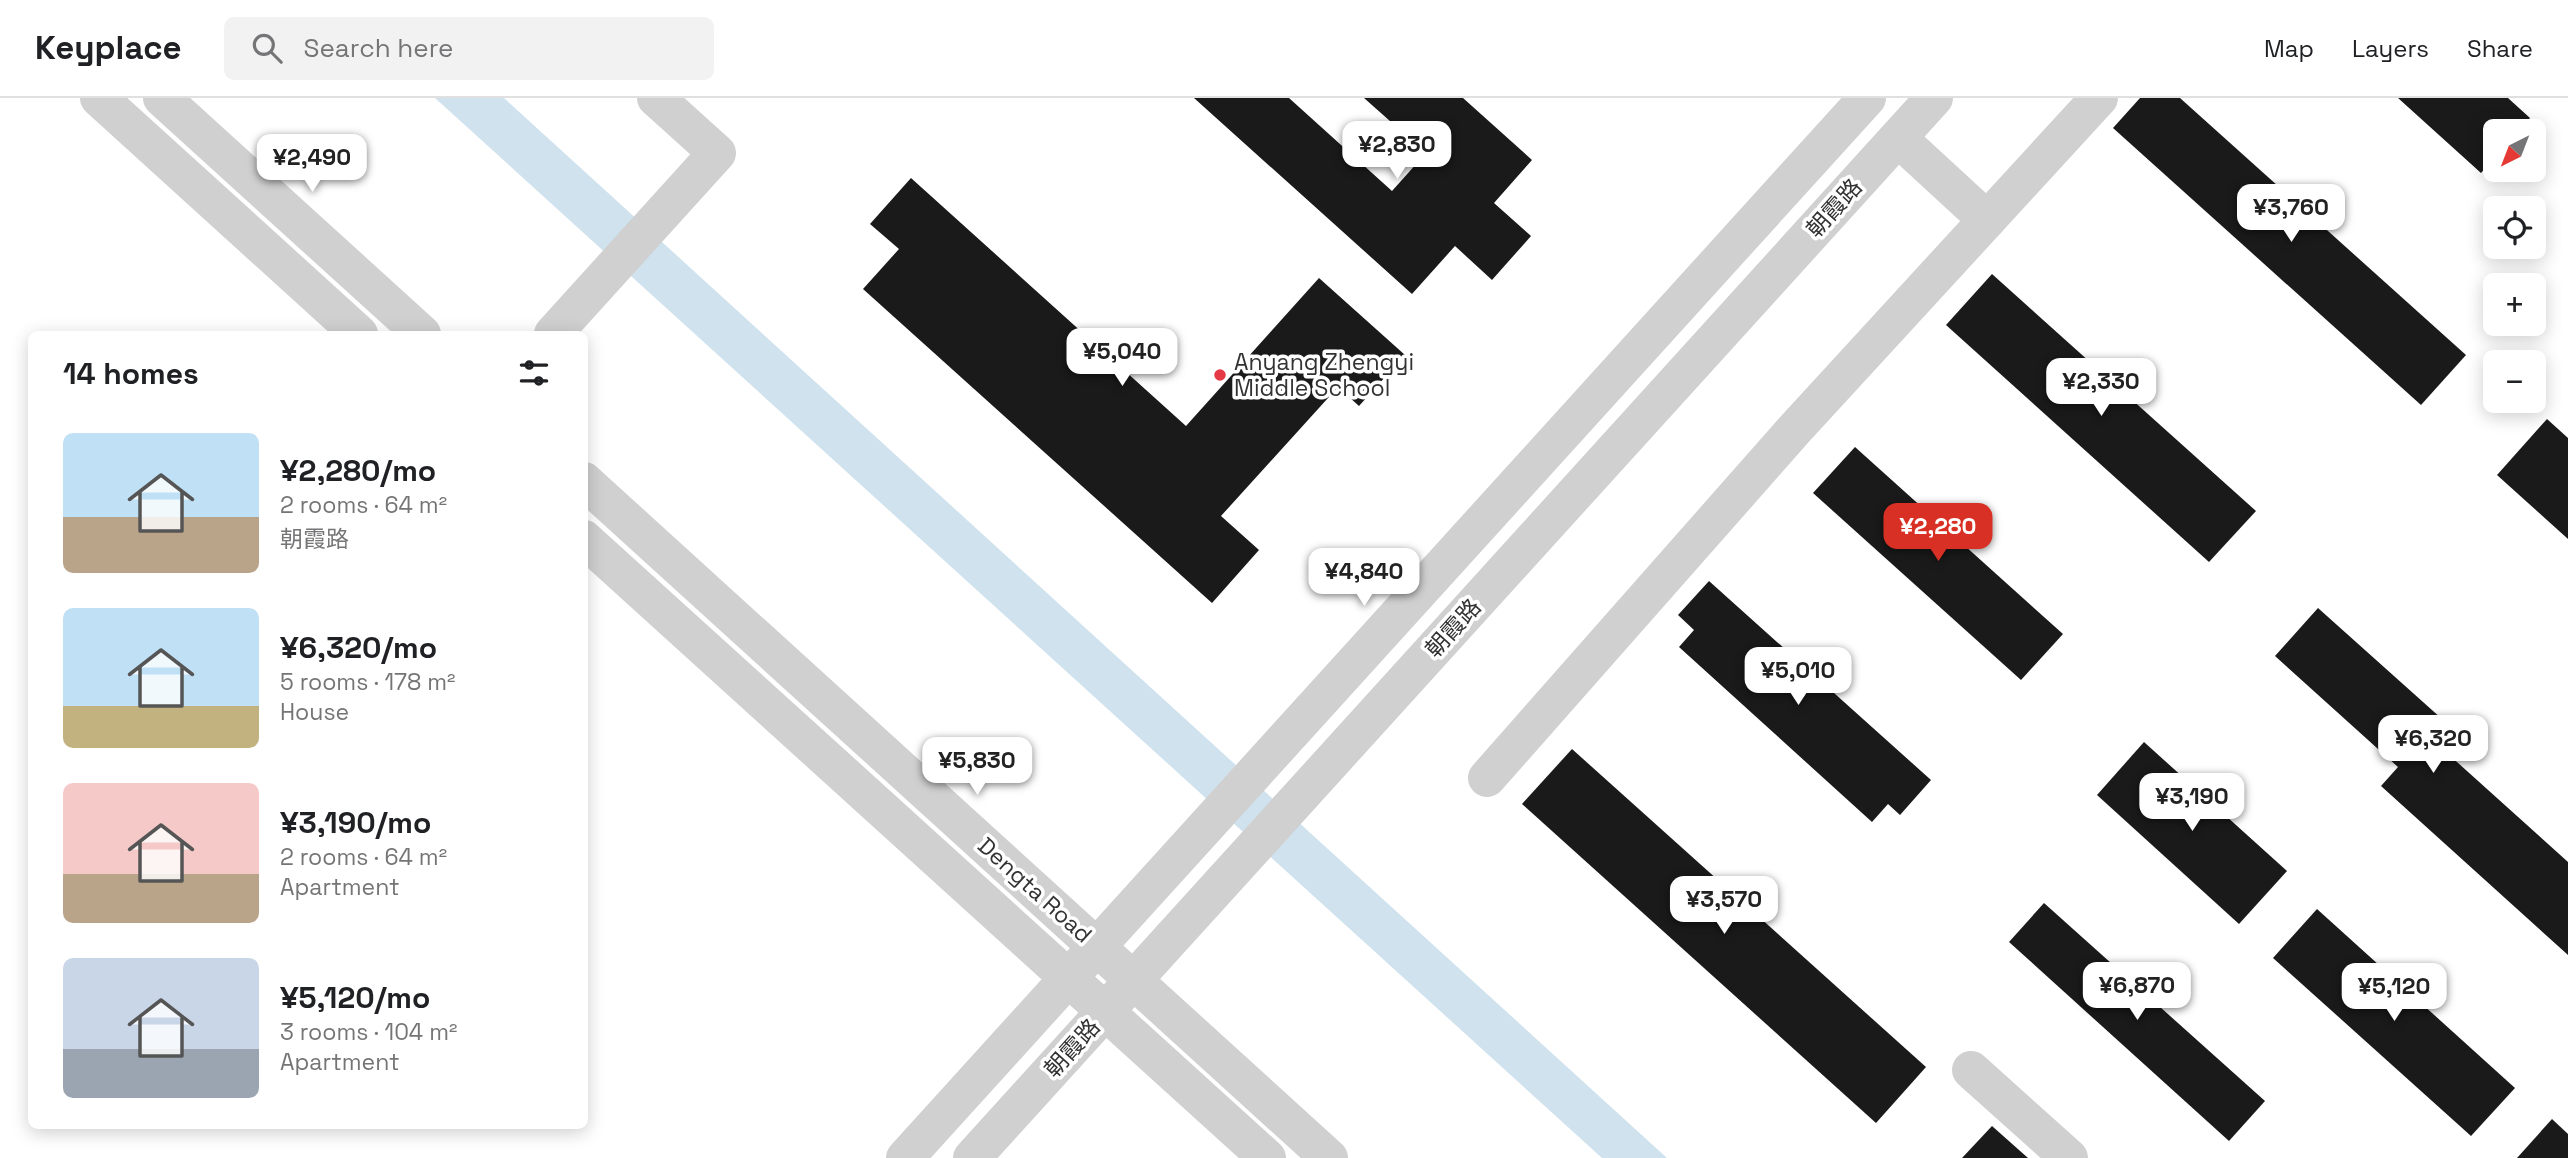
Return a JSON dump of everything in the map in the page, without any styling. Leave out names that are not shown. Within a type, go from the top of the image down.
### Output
[{"type":"street","points":[[99,98],[356,331]]},
{"type":"street","points":[[162,98],[419,331]]},
{"type":"street","points":[[556,331],[717,153],[656,98]]},
{"type":"street","points":[[905,1158],[1867,98]]},
{"type":"street","name":"朝霞路","points":[[972,1158],[1934,98]]},
{"type":"street","points":[[1487,778],[1794,430],[2099,98]]},
{"type":"street","points":[[1898,138],[1987,220]]},
{"type":"street","name":"Dengta Road","points":[[588,485],[1329,1158]]},
{"type":"street","name":"Dengta Road","points":[[588,543],[1267,1158]]},
{"type":"street","points":[[1971,1070],[2069,1158]]},
{"type":"water","points":[[435,98],[504,98],[1667,1158],[1602,1158]]},
{"type":"building","points":[[1194,98],[1289,98],[1392,191],[1426,153],[1364,98],[1463,98],[1532,160],[1494,203],[1531,236],[1492,280],[1455,246],[1412,294]]},
{"type":"building","points":[[2140,98],[2180,98],[2466,355],[2421,405],[2113,128]]},
{"type":"building","points":[[2398,98],[2508,98],[2530,118],[2483,119],[2481,173]]},
{"type":"building","points":[[911,178],[1186,426],[1319,278],[1405,355],[1359,406],[1338,387],[1221,516],[1259,550],[1212,603],[863,289],[899,249],[870,224]]},
{"type":"building","points":[[1992,274],[2256,511],[2209,562],[1946,325]]},
{"type":"building","points":[[2547,419],[2568,438],[2568,539],[2497,475]]},
{"type":"building","points":[[1855,447],[2063,634],[2021,680],[1813,493]]},
{"type":"building","points":[[1709,581],[1931,780],[1900,815],[1888,804],[1872,822],[1679,647],[1694,630],[1678,615]]},
{"type":"building","points":[[2318,608],[2442,719],[2427,735],[2568,862],[2568,955],[2381,786],[2398,767],[2275,656]]},
{"type":"building","points":[[2144,742],[2287,871],[2239,924],[2097,795]]},
{"type":"building","points":[[1572,749],[1926,1067],[1876,1123],[1522,804]]},
{"type":"building","points":[[2044,903],[2265,1101],[2229,1141],[2009,942]]},
{"type":"building","points":[[2317,909],[2515,1088],[2471,1136],[2273,958]]},
{"type":"building","points":[[2552,1119],[2568,1134],[2568,1158],[2517,1158]]},
{"type":"building","points":[[1992,1126],[2028,1158],[1962,1158]]},
{"type":"place","name":"Anyang Zhengyi Middle School","points":[[1220,375]]}]
